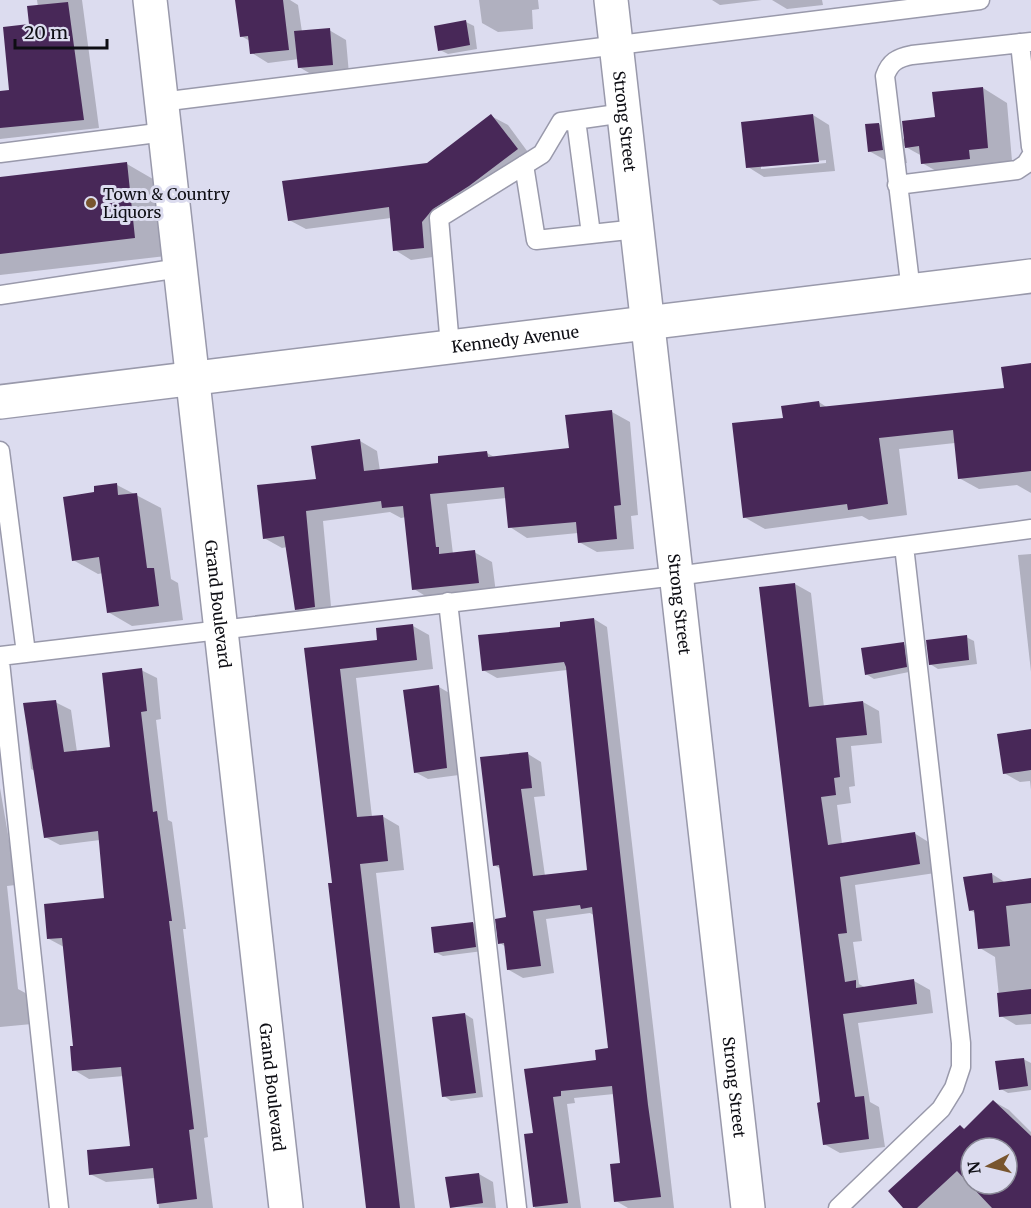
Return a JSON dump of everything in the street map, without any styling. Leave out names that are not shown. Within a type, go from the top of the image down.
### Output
[{"type":"street","name":"Grand Boulevard","points":[[150,0],[286,1208]]},
{"type":"street","name":"Strong Street","points":[[611,0],[748,1208]]},
{"type":"street","name":"Kennedy Avenue","points":[[0,402],[1031,276]]},
{"type":"lane","points":[[0,153],[163,117],[616,44],[980,0]]},
{"type":"lane","points":[[911,291],[885,76],[889,65],[899,57],[1026,43],[1031,147]]},
{"type":"lane","points":[[450,346],[439,218],[542,154],[561,122],[624,113]]},
{"type":"lane","points":[[576,120],[591,234]]},
{"type":"lane","points":[[897,185],[1017,170],[1026,165],[1031,156]]},
{"type":"lane","points":[[524,165],[536,240],[637,229]]},
{"type":"lane","points":[[0,295],[180,268]]},
{"type":"lane","points":[[0,452],[26,652]]},
{"type":"lane","points":[[0,656],[221,628],[676,576],[1031,529]]},
{"type":"lane","points":[[838,1208],[941,1109],[954,1088],[961,1067],[961,1043],[904,546]]},
{"type":"lane","points":[[448,602],[517,1208]]},
{"type":"lane","points":[[0,662],[59,1208]]},
{"type":"building","points":[[235,0],[283,0],[289,50],[250,54],[248,36],[240,37]]},
{"type":"building","points":[[68,2],[84,120],[0,128],[0,91],[9,90],[3,27],[29,24],[27,6]]},
{"type":"building","points":[[466,20],[470,45],[438,51],[434,26]]},
{"type":"building","points":[[330,28],[333,65],[298,68],[294,31]]},
{"type":"building","points":[[983,87],[988,148],[969,150],[970,159],[921,164],[919,146],[905,148],[902,121],[935,117],[932,92]]},
{"type":"building","points":[[491,114],[518,149],[469,186],[433,209],[422,222],[424,248],[393,251],[389,207],[288,221],[282,181],[427,163]]},
{"type":"building","points":[[813,114],[819,162],[746,168],[741,122]]},
{"type":"building","points":[[879,123],[883,150],[868,152],[865,124]]},
{"type":"building","points":[[127,162],[135,238],[0,254],[0,177]]},
{"type":"building","points":[[1031,363],[1031,471],[958,479],[953,430],[879,438],[888,504],[848,510],[847,504],[743,518],[732,423],[783,418],[781,406],[819,401],[820,407],[1004,388],[1001,367]]},
{"type":"building","points":[[612,410],[621,505],[614,506],[617,539],[578,543],[576,522],[508,528],[504,487],[430,494],[436,547],[439,547],[439,554],[475,550],[479,583],[412,590],[403,506],[382,508],[381,501],[306,511],[315,607],[295,610],[284,536],[263,539],[257,485],[316,479],[311,446],[360,439],[364,471],[438,463],[438,456],[487,451],[488,457],[569,448],[565,415]]},
{"type":"building","points":[[117,483],[118,495],[137,493],[147,568],[154,568],[159,606],[107,613],[99,557],[72,561],[63,497],[94,492],[94,486]]},
{"type":"building","points":[[795,583],[809,707],[863,701],[867,735],[836,738],[840,777],[834,778],[836,795],[821,797],[828,845],[915,832],[920,864],[840,877],[847,933],[838,934],[845,982],[856,980],[856,988],[914,979],[917,1004],[843,1014],[855,1097],[864,1096],[869,1139],[823,1145],[817,1103],[820,1102],[759,587]]},
{"type":"building","points":[[594,618],[648,1105],[661,1197],[614,1202],[610,1164],[620,1163],[612,1086],[561,1091],[561,1096],[553,1097],[568,1203],[533,1207],[524,1134],[533,1133],[524,1069],[596,1060],[595,1050],[608,1048],[592,907],[581,909],[580,905],[533,911],[541,966],[507,970],[504,943],[498,944],[495,919],[506,917],[499,865],[493,866],[480,757],[528,752],[532,788],[521,789],[533,876],[587,870],[566,667],[564,662],[482,671],[478,635],[560,627],[560,622]]},
{"type":"building","points":[[413,624],[417,660],[340,669],[357,817],[383,815],[388,861],[360,864],[400,1208],[366,1208],[328,883],[332,883],[304,648],[377,640],[376,628]]},
{"type":"building","points":[[967,635],[969,660],[929,665],[926,640]]},
{"type":"building","points":[[904,642],[907,667],[865,675],[861,648]]},
{"type":"building","points":[[142,668],[147,711],[141,712],[153,812],[157,811],[172,921],[169,921],[194,1129],[189,1130],[197,1199],[157,1204],[153,1168],[89,1175],[87,1150],[130,1146],[121,1067],[72,1071],[70,1046],[73,1046],[62,938],[47,939],[44,904],[104,898],[98,831],[44,838],[23,703],[56,700],[64,752],[110,747],[102,673]]},
{"type":"building","points":[[439,685],[447,768],[414,773],[403,690]]},
{"type":"building","points":[[1031,729],[1031,770],[1003,774],[997,734]]},
{"type":"building","points":[[992,873],[993,883],[1031,878],[1031,903],[1006,906],[1010,946],[978,949],[974,910],[969,911],[963,877]]},
{"type":"building","points":[[473,922],[476,947],[434,953],[431,927]]},
{"type":"building","points":[[1031,989],[1031,1014],[999,1017],[997,993]]},
{"type":"building","points":[[465,1013],[476,1093],[442,1097],[432,1017]]},
{"type":"building","points":[[1024,1058],[1028,1086],[999,1090],[995,1061]]},
{"type":"building","points":[[993,1100],[1031,1136],[1031,1208],[992,1208],[981,1196],[1019,1196],[1019,1136],[959,1136],[959,1173],[957,1171],[917,1208],[903,1208],[888,1191],[960,1125],[964,1129]]},
{"type":"building","points":[[479,1173],[483,1203],[450,1208],[445,1177]]},
{"type":"place","name":"Town & Country Liquors","points":[[91,203]]}]
